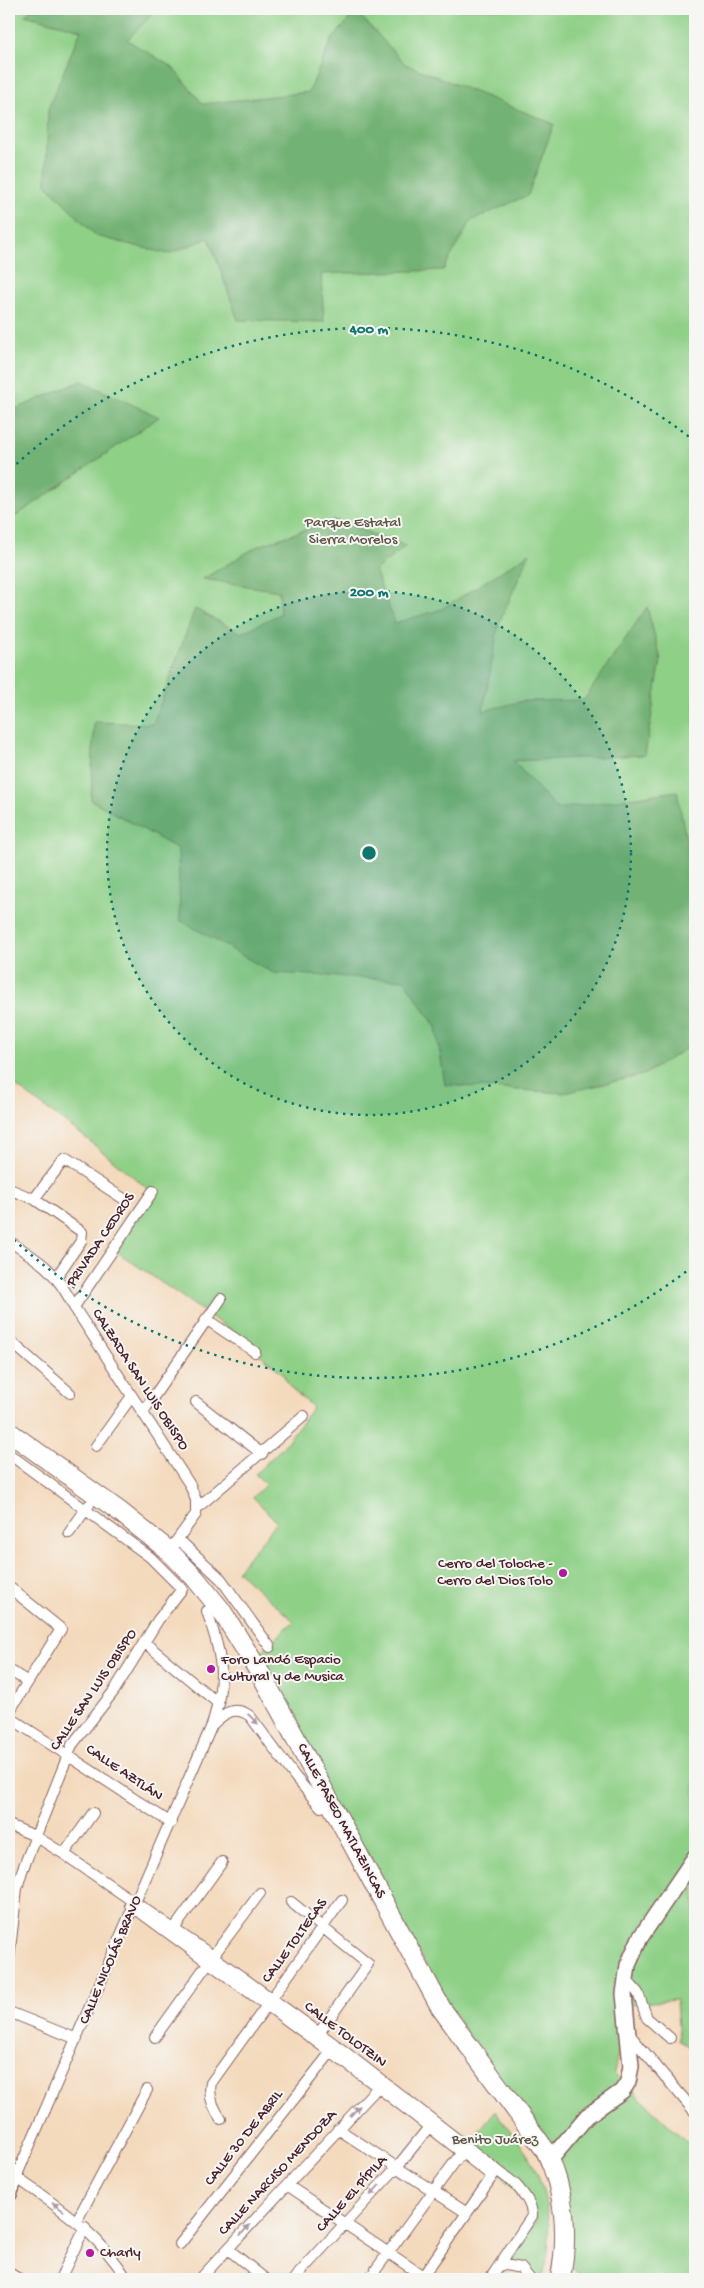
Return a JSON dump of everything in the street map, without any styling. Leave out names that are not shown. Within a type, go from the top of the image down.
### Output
[{"type":"highway","name":"CALLE PASEO MATLAZINCAS","points":[[9,1432],[60,1475],[88,1507],[156,1555],[186,1584],[208,1611],[245,1665],[321,1807],[375,1894],[441,2008],[537,2138],[550,2160],[564,2213],[564,2246],[560,2279]]},
{"type":"highway","name":"CALLE PASEO MATLAZINCAS","points":[[9,1445],[174,1545],[249,1653],[375,1894],[430,2008],[539,2162],[548,2188],[554,2226],[554,2249],[548,2279]]},
{"type":"street","points":[[34,1199],[64,1160],[124,1199]]},
{"type":"street","points":[[9,1189],[34,1199],[77,1226],[82,1232],[83,1238],[57,1276]]},
{"type":"street","name":"PRIVADA CEDROS","points":[[74,1307],[153,1191]]},
{"type":"street","name":"CALZADA SAN LUIS OBISPO","points":[[9,1241],[44,1264],[57,1276],[74,1307],[182,1472],[194,1494],[197,1508]]},
{"type":"street","points":[[143,1412],[220,1300]]},
{"type":"street","points":[[206,1319],[256,1352]]},
{"type":"street","points":[[9,1340],[70,1393]]},
{"type":"street","points":[[96,1446],[132,1396]]},
{"type":"street","points":[[196,1402],[262,1454]]},
{"type":"street","points":[[270,1647],[222,1579],[174,1545],[194,1517],[197,1508],[304,1416]]},
{"type":"street","points":[[9,1454],[88,1507],[69,1533]]},
{"type":"street","name":"CALLE SAN LUIS OBISPO","points":[[9,1958],[13,1887],[67,1754],[78,1735],[119,1683],[144,1642],[182,1589],[150,1557],[88,1507]]},
{"type":"street","points":[[9,1587],[61,1628],[60,1634],[9,1712]]},
{"type":"street","name":"CALLE NICOLÁS BRAVO","points":[[9,2194],[12,2174],[77,2039],[212,1725],[219,1704],[223,1677],[222,1661],[208,1611]]},
{"type":"street","points":[[144,1642],[219,1704]]},
{"type":"street","points":[[9,1670],[28,1682]]},
{"type":"street","points":[[212,1725],[222,1715],[232,1711],[242,1711],[250,1716],[296,1778],[321,1807]]},
{"type":"street","name":"CALLE AZTLÁN","points":[[9,1717],[171,1823]]},
{"type":"street","points":[[64,1854],[93,1813]]},
{"type":"street","name":"CALLE TOLOTZIN","points":[[9,1825],[35,1836],[64,1854],[269,2001],[319,2033],[495,2173]]},
{"type":"street","points":[[550,2160],[587,2116],[626,2086],[631,2066],[626,2031],[625,1978],[632,1953],[640,1938],[695,1857]]},
{"type":"street","points":[[174,1928],[222,1862]]},
{"type":"street","points":[[155,2037],[210,1959],[260,1893]]},
{"type":"street","name":"CALLE TOLTECAS","points":[[221,2119],[211,2097],[212,2083],[342,1900]]},
{"type":"street","points":[[291,1902],[368,1964],[367,1968],[319,2033]]},
{"type":"street","name":"CALLE TOLOTZIN","points":[[134,1905],[174,1928],[210,1959]]},
{"type":"street","points":[[625,1978],[638,1993],[648,2018],[670,2038]]},
{"type":"street","name":"CALLE TOLOTZIN","points":[[269,2001],[331,2052],[462,2152],[522,2191],[532,2212],[530,2221],[500,2264]]},
{"type":"street","points":[[9,2012],[77,2039]]},
{"type":"street","points":[[626,2031],[695,2112]]},
{"type":"street","name":"CALLE 30 DE ABRIL","points":[[180,2244],[331,2052]]},
{"type":"street","name":"CALLE NARCISO MENDOZA","points":[[200,2279],[378,2087]]},
{"type":"street","points":[[60,2279],[81,2224],[147,2090]]},
{"type":"street","name":"CALLE EL PÍPILA","points":[[294,2279],[397,2167],[429,2127]]},
{"type":"street","points":[[338,2129],[467,2213]]},
{"type":"street","points":[[370,2279],[462,2152]]},
{"type":"street","points":[[287,2185],[389,2253],[422,2278],[495,2173]]},
{"type":"street","points":[[12,2174],[81,2224],[104,2247],[127,2279]]},
{"type":"street","points":[[228,2249],[265,2279]]},
{"type":"street","points":[[490,2279],[500,2264],[521,2268],[530,2279]]},
{"type":"street","points":[[9,2273],[19,2279]]},
{"type":"green space","name":"Parque Estatal Sierra Morelos","points":[[9,9],[695,9],[695,2051],[679,2040],[676,2000],[628,2004],[614,2073],[690,2145],[695,2144],[695,2279],[577,2279],[577,2271],[568,2267],[564,2205],[540,2158],[248,1665],[294,1621],[237,1571],[277,1522],[253,1497],[266,1484],[255,1474],[283,1447],[313,1407],[291,1388],[282,1373],[233,1332],[113,1249],[153,1193],[82,1135],[9,1081]]},
{"type":"green space","points":[[32,9],[158,9],[127,40],[172,67],[203,104],[309,92],[331,41],[356,11],[405,64],[554,124],[528,195],[471,221],[443,270],[321,274],[324,322],[238,320],[209,238],[168,254],[96,236],[46,184],[48,109],[81,30],[25,15]]},
{"type":"green space","points":[[81,381],[159,417],[9,521],[9,412]]},
{"type":"green space","points":[[334,520],[406,546],[375,570],[395,623],[442,609],[530,553],[499,623],[483,711],[523,701],[584,700],[647,607],[661,660],[645,755],[513,761],[557,809],[677,791],[695,889],[695,1043],[643,1075],[564,1093],[445,1085],[436,1027],[404,980],[273,973],[180,920],[178,849],[91,800],[94,722],[153,724],[195,609],[241,633],[280,614],[279,591],[203,579],[258,546]]},
{"type":"green space","name":"Benito Juárez","points":[[495,2111],[527,2154],[541,2183],[547,2210],[549,2239],[542,2279],[533,2279],[526,2266],[510,2262],[535,2222],[536,2212],[469,2143]]},
{"type":"place","name":"Cerro del Toloche - Cerro del Dios Tolo","points":[[563,1573]]},
{"type":"place","name":"Foro Landó Espacio Cultural y de Musica","points":[[211,1669]]},
{"type":"place","name":"Charly","points":[[90,2253]]}]
